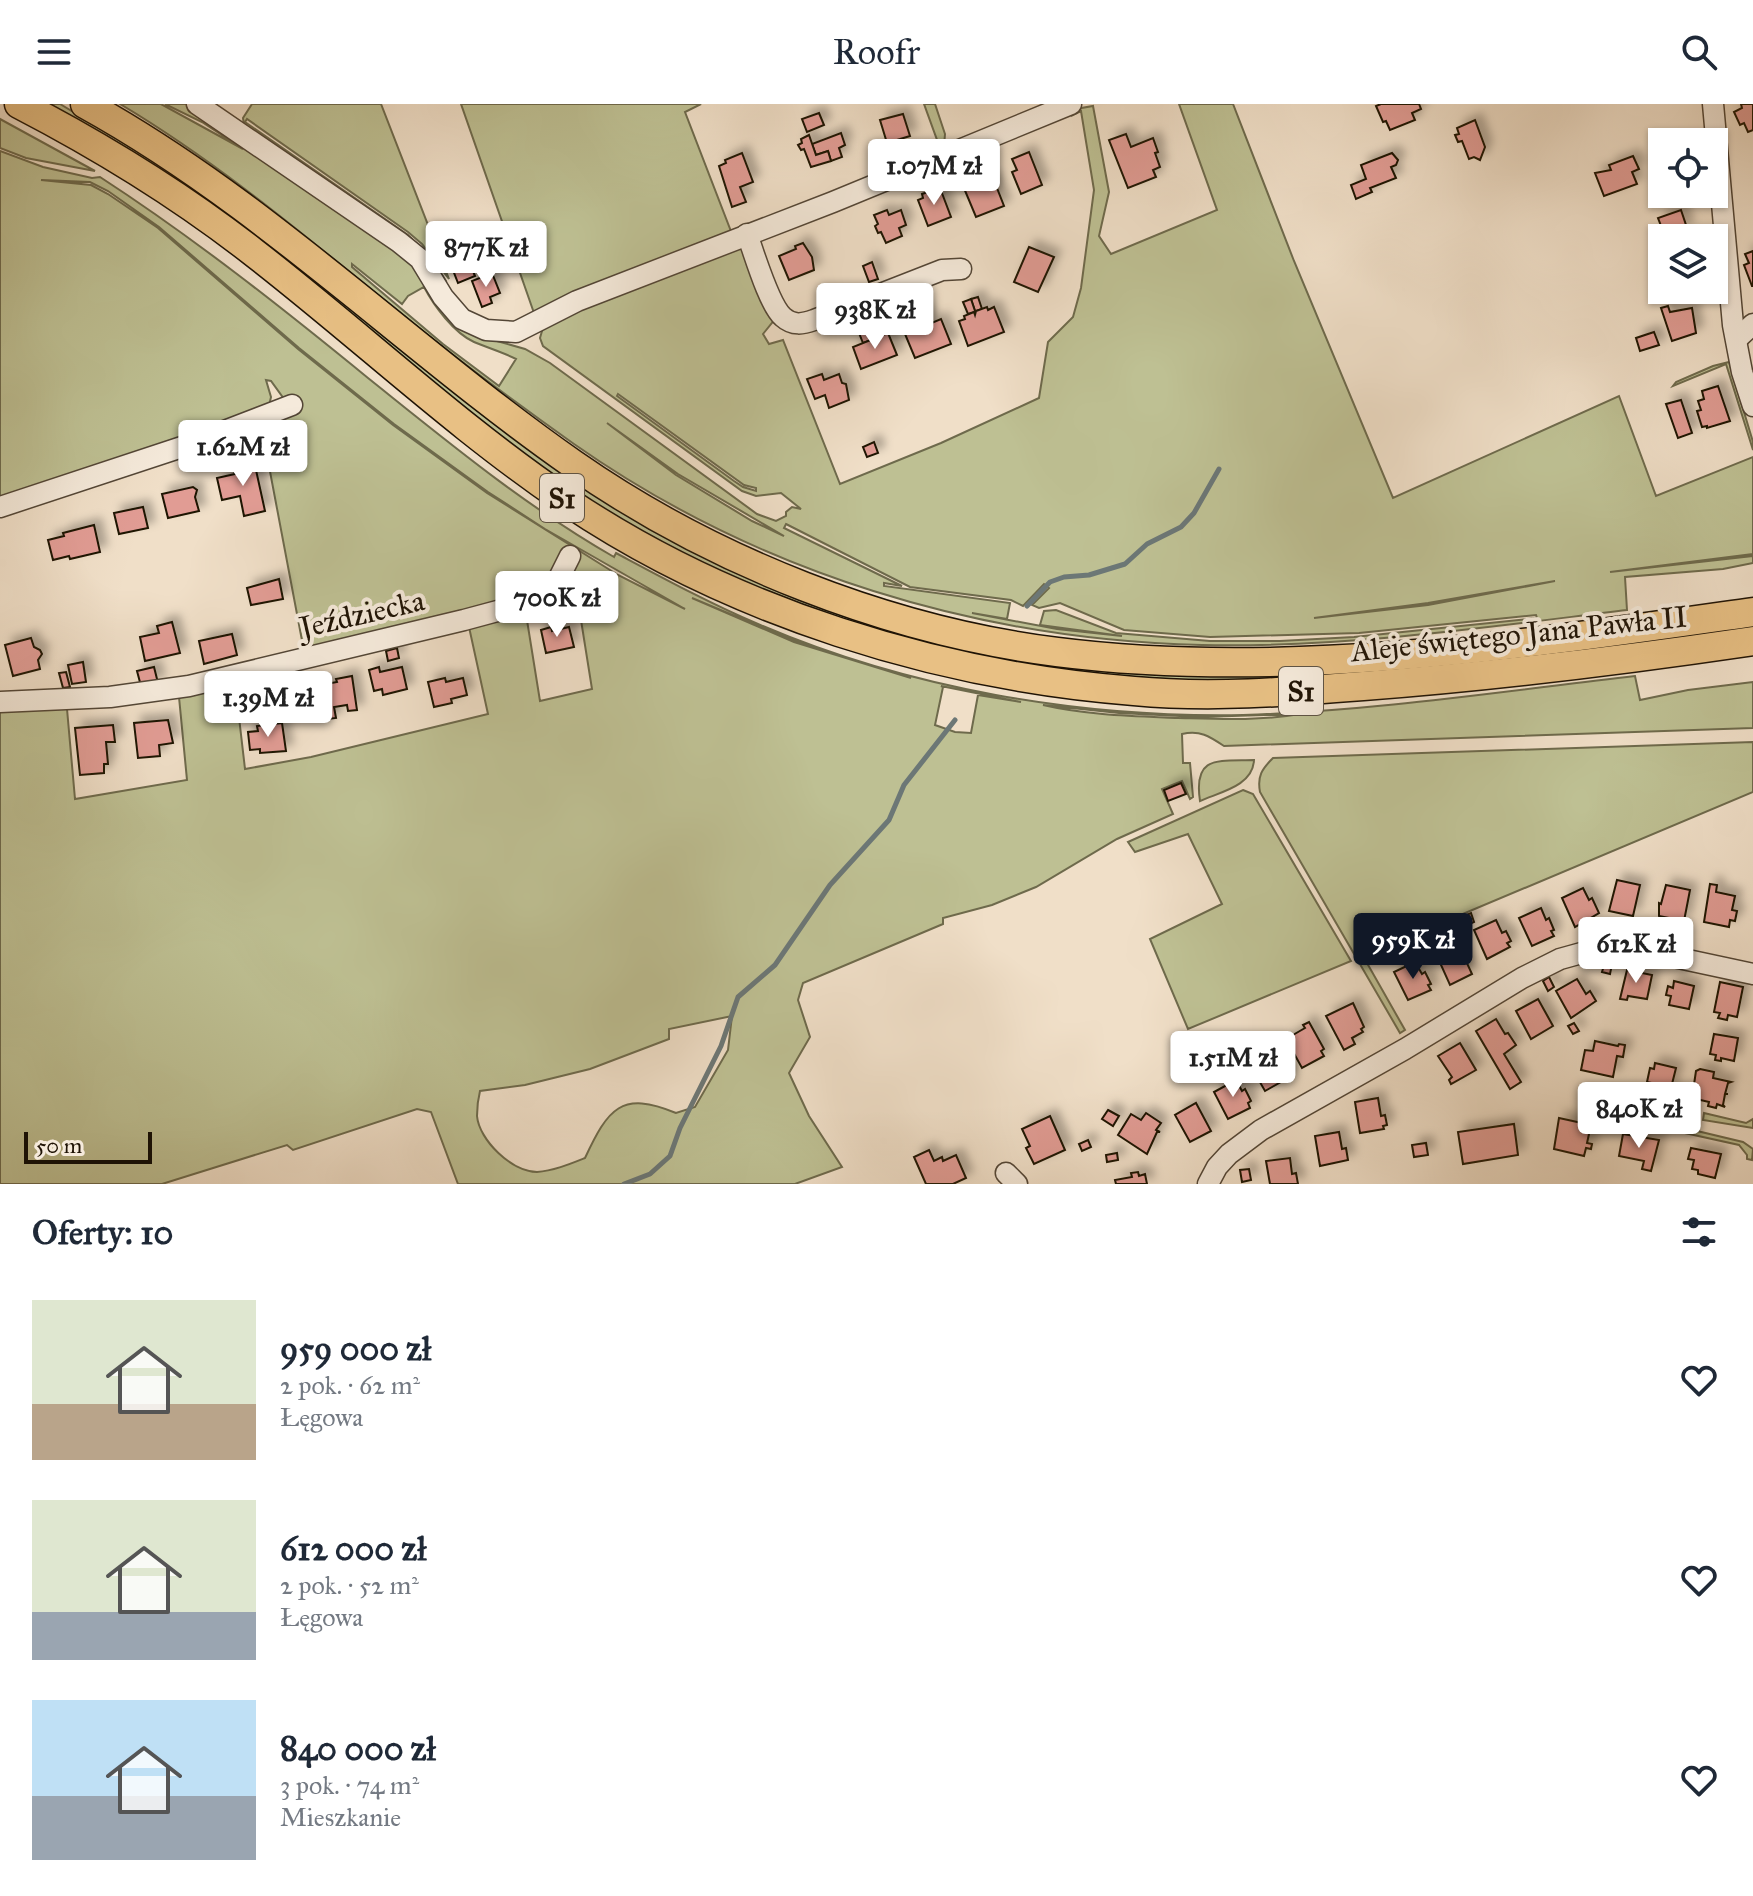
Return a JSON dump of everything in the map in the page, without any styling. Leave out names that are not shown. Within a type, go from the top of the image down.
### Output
[{"type":"highway","name":"Aleje świętego Jana Pawła II","points":[[19,104],[137,170],[193,207],[255,253],[458,419],[569,503],[657,554],[721,586],[852,637],[964,666],[1051,682],[1136,692],[1214,694],[1275,693],[1428,681],[1753,641]]},
{"type":"highway","name":"Aleje świętego Jana Pawła II","points":[[85,104],[213,184],[274,229],[478,395],[575,466],[631,502],[724,551],[794,582],[913,622],[968,636],[1056,652],[1137,659],[1258,661],[1409,653],[1753,612]]},
{"type":"street","points":[[197,104],[399,242],[420,259],[452,310],[474,327],[516,332],[577,301],[833,202],[1071,104]]},
{"type":"street","points":[[1713,104],[1733,325],[1745,331],[1742,372],[1753,406]]},
{"type":"street","points":[[747,234],[774,304],[783,317],[799,324],[942,270],[961,269]]},
{"type":"street","points":[[0,507],[173,450],[292,405]]},
{"type":"street","name":"Jeździecka","points":[[0,702],[110,697],[189,686],[464,620],[542,599],[552,592],[570,556]]},
{"type":"street","points":[[1208,1184],[1229,1154],[1261,1130],[1560,959],[1596,949],[1627,947],[1753,974]]},
{"type":"green space","points":[[42,104],[60,104],[189,182],[657,530],[1078,666],[1753,621],[1753,629],[1582,654],[1226,685],[1039,672],[841,624],[695,562],[579,495]]},
{"type":"green space","points":[[120,104],[161,104],[243,149],[202,122],[165,104],[188,104],[402,253],[483,337],[525,349],[550,363],[757,514],[776,521],[786,516],[792,507],[801,509],[781,493],[756,496],[742,491],[543,346],[540,338],[544,324],[741,247],[775,319],[763,334],[769,344],[783,340],[840,484],[941,443],[1039,398],[1048,342],[1073,317],[1081,288],[1094,190],[1081,111],[1073,115],[1076,109],[1093,106],[1109,192],[1099,236],[1111,254],[1217,210],[1179,104],[1233,104],[1294,261],[1393,498],[1619,396],[1656,496],[1753,457],[1753,554],[1610,572],[1753,556],[1753,563],[1723,569],[1625,577],[1627,610],[1362,640],[1255,645],[1119,640],[1036,630],[954,613],[873,591],[795,563],[718,529],[645,489],[574,444],[438,343],[261,201]],"holes":[[[352,264],[402,304],[408,296],[424,287],[459,332],[474,342],[516,359],[499,386],[443,344]],[[617,396],[744,485],[756,488],[756,491],[734,481]],[[607,423],[678,474],[784,536],[752,521],[676,475]],[[786,524],[910,587],[1011,600],[1023,606],[1044,584],[1049,588],[1032,605],[1039,608],[1060,603],[1124,630],[1210,637],[1359,633],[1536,615],[1537,618],[1354,637],[1210,641],[1116,633],[1056,610],[1044,611],[1040,625],[1122,636],[1057,629],[972,613],[1007,619],[1010,603],[884,586],[884,583],[902,586],[784,528]],[[1555,581],[1428,605],[1314,618],[1428,603]]]},
{"type":"green space","points":[[252,104],[381,104],[449,279],[422,244],[408,232],[247,119],[245,122],[408,235],[432,259],[446,281],[443,284],[244,125],[243,118]]},
{"type":"green space","points":[[461,104],[701,104],[685,112],[732,234],[534,313]]},
{"type":"green space","points":[[924,104],[935,104],[945,134],[944,146],[940,148]]},
{"type":"green space","points":[[0,119],[95,171],[26,158],[0,148]]},
{"type":"green space","points":[[0,151],[43,167],[100,177],[237,274],[549,517],[614,557],[616,553],[722,608],[815,647],[874,666],[996,695],[1057,705],[1181,715],[1341,709],[1635,676],[1640,700],[1753,682],[1753,728],[1224,746],[1204,735],[1182,734],[1183,763],[1190,763],[1193,797],[1190,799],[1182,781],[1162,789],[1173,814],[1117,839],[1036,887],[992,905],[943,918],[943,924],[803,983],[798,1000],[810,1037],[789,1073],[809,1116],[842,1167],[795,1184],[458,1184],[431,1112],[417,1109],[293,1150],[287,1145],[162,1184],[0,1184],[0,709],[67,709],[75,799],[187,780],[179,697],[235,683],[245,769],[311,757],[488,714],[469,627],[526,614],[540,701],[592,689],[577,595],[557,600],[544,592],[304,651],[261,424],[284,399],[271,381],[266,380],[271,397],[268,410],[0,502]],"holes":[[[41,180],[90,182],[108,191],[159,227],[299,348],[394,424],[545,529],[685,609],[618,575],[487,493],[393,425],[298,349],[158,228],[91,185]],[[692,598],[795,641],[911,678],[794,642]],[[941,686],[1021,702],[978,695],[971,733],[955,732],[935,725]],[[1043,705],[1200,717],[1300,714],[1224,719],[1076,711]],[[732,1016],[728,1050],[695,1107],[676,1113],[642,1103],[618,1108],[601,1127],[585,1158],[561,1167],[527,1171],[498,1153],[479,1125],[480,1091],[525,1085],[590,1069],[669,1039],[669,1029]]]},
{"type":"green space","points":[[1729,362],[1753,450],[1726,364],[1673,386],[1713,366]]},
{"type":"green space","points":[[1753,742],[1753,792],[1363,956],[1405,1030],[1400,1033],[1259,786],[1261,773],[1273,758]]},
{"type":"green space","points":[[1254,760],[1252,769],[1242,782],[1200,801],[1200,775],[1205,768],[1219,761]]},
{"type":"green space","points":[[1243,790],[1253,794],[1351,961],[1188,1029],[1150,939],[1222,904],[1188,834],[1135,852],[1128,842]]},
{"type":"green space","points":[[1647,1101],[1689,1110],[1684,1118],[1645,1110]]},
{"type":"green space","points":[[1704,1113],[1746,1123],[1753,1119],[1753,1128],[1703,1120]]},
{"type":"green space","points":[[1672,1125],[1743,1142],[1753,1149],[1752,1160],[1747,1159],[1739,1145],[1671,1130]]},
{"type":"building","points":[[1419,104],[1421,109],[1412,113],[1415,120],[1390,130],[1376,106]]},
{"type":"building","points":[[1741,104],[1753,104],[1753,130],[1748,132],[1744,123],[1740,125],[1734,112],[1742,108]]},
{"type":"building","points":[[819,113],[824,125],[807,132],[802,119]]},
{"type":"building","points":[[903,114],[910,136],[887,143],[880,120]]},
{"type":"building","points":[[1475,120],[1485,147],[1480,160],[1474,157],[1469,159],[1462,141],[1458,142],[1455,135],[1459,134],[1457,128]]},
{"type":"building","points":[[841,133],[845,145],[839,148],[842,157],[831,161],[828,151],[816,155],[812,144]]},
{"type":"building","points":[[1126,134],[1131,147],[1153,138],[1160,167],[1153,170],[1156,177],[1128,188],[1109,140]]},
{"type":"building","points":[[809,135],[816,155],[828,151],[831,161],[811,167],[804,149],[801,150],[798,145],[802,143],[801,139]]},
{"type":"building","points":[[1029,152],[1042,185],[1021,194],[1012,172],[1017,170],[1012,159]]},
{"type":"building","points":[[742,153],[753,182],[740,187],[746,202],[732,207],[719,166]]},
{"type":"building","points":[[1392,153],[1398,160],[1391,167],[1396,178],[1370,188],[1372,192],[1356,199],[1351,185],[1366,179],[1361,165]]},
{"type":"building","points":[[1633,156],[1639,169],[1632,172],[1637,184],[1604,196],[1595,173],[1611,170],[1609,165]]},
{"type":"building","points":[[978,174],[981,183],[993,178],[1004,206],[976,217],[961,181]]},
{"type":"building","points":[[940,188],[951,217],[928,226],[918,200],[923,198],[922,194]]},
{"type":"building","points":[[887,210],[889,215],[901,210],[906,225],[899,228],[902,236],[886,243],[875,226],[878,224],[874,215]]},
{"type":"building","points":[[1681,210],[1686,224],[1660,224],[1658,218]]},
{"type":"building","points":[[803,243],[812,257],[814,270],[789,280],[779,256]]},
{"type":"building","points":[[1029,247],[1054,257],[1038,292],[1014,282]]},
{"type":"building","points":[[1753,251],[1752,286],[1744,265],[1749,263],[1745,254]]},
{"type":"building","points":[[468,259],[475,276],[458,283],[451,265]]},
{"type":"building","points":[[872,262],[878,279],[869,282],[863,266]]},
{"type":"building","points":[[492,273],[500,293],[490,297],[492,303],[482,307],[472,281]]},
{"type":"building","points":[[978,297],[982,309],[976,314],[971,299]]},
{"type":"building","points":[[971,299],[975,315],[974,312],[968,314],[963,302]]},
{"type":"building","points":[[1668,306],[1670,312],[1692,308],[1696,333],[1672,341],[1661,308]]},
{"type":"building","points":[[987,307],[988,310],[994,307],[1004,332],[968,346],[959,321]]},
{"type":"building","points":[[924,309],[930,323],[923,326],[917,312]]},
{"type":"building","points":[[917,312],[923,326],[916,329],[910,315]]},
{"type":"building","points":[[941,319],[951,344],[915,358],[905,334]]},
{"type":"building","points":[[872,323],[878,337],[871,340],[865,326]]},
{"type":"building","points":[[865,326],[871,340],[863,343],[857,328]]},
{"type":"building","points":[[1654,332],[1659,345],[1640,351],[1636,338]]},
{"type":"building","points":[[888,333],[897,355],[861,369],[853,347]]},
{"type":"building","points":[[822,374],[824,380],[839,374],[842,383],[846,384],[849,400],[829,408],[825,395],[815,399],[807,379]]},
{"type":"building","points":[[1718,386],[1730,421],[1702,427],[1697,411],[1701,410],[1698,401],[1704,399],[1702,391]]},
{"type":"building","points":[[1681,400],[1692,433],[1678,438],[1666,404]]},
{"type":"building","points":[[874,442],[878,453],[867,457],[863,447]]},
{"type":"building","points":[[254,461],[265,511],[244,516],[240,496],[222,500],[217,478],[235,474],[233,466]]},
{"type":"building","points":[[193,487],[197,490],[195,497],[199,511],[168,518],[162,494]]},
{"type":"building","points":[[143,507],[148,528],[119,534],[114,513]]},
{"type":"building","points":[[94,525],[100,552],[53,560],[48,540]]},
{"type":"building","points":[[279,579],[283,599],[251,605],[247,588]]},
{"type":"building","points":[[172,622],[180,653],[145,661],[140,637],[159,633],[157,626]]},
{"type":"building","points":[[551,627],[552,631],[569,627],[574,647],[546,653],[541,630]]},
{"type":"building","points":[[232,634],[237,655],[204,664],[199,641]]},
{"type":"building","points":[[31,638],[34,647],[42,654],[38,660],[40,669],[13,676],[5,645]]},
{"type":"building","points":[[397,648],[399,658],[388,661],[386,651]]},
{"type":"building","points":[[83,662],[86,682],[72,684],[68,665]]},
{"type":"building","points":[[154,667],[158,683],[141,686],[137,671]]},
{"type":"building","points":[[379,667],[380,672],[402,667],[407,689],[383,695],[382,689],[374,691],[369,670]]},
{"type":"building","points":[[66,672],[70,687],[63,688],[59,673]]},
{"type":"building","points":[[352,676],[357,710],[348,711],[347,705],[334,707],[336,718],[320,720],[315,686]]},
{"type":"building","points":[[445,678],[446,682],[463,678],[467,695],[434,707],[428,682]]},
{"type":"building","points":[[271,687],[273,704],[259,706],[257,688]]},
{"type":"building","points":[[168,720],[173,743],[159,745],[160,756],[138,758],[134,723]]},
{"type":"building","points":[[282,723],[286,751],[260,753],[260,749],[250,750],[248,732],[258,731],[257,726]]},
{"type":"building","points":[[113,725],[115,742],[106,742],[108,764],[104,764],[104,773],[80,775],[75,728]]},
{"type":"building","points":[[1181,783],[1186,794],[1168,801],[1164,790]]},
{"type":"building","points":[[1617,880],[1640,885],[1633,916],[1609,911]]},
{"type":"building","points":[[1710,884],[1717,885],[1716,892],[1735,896],[1732,910],[1737,911],[1735,921],[1730,920],[1729,927],[1704,922]]},
{"type":"building","points":[[1666,885],[1690,890],[1684,921],[1659,916],[1659,903]]},
{"type":"building","points":[[1583,888],[1599,913],[1575,927],[1562,898]]},
{"type":"building","points":[[1541,908],[1546,920],[1549,918],[1554,936],[1532,946],[1519,918]]},
{"type":"building","points":[[1471,913],[1474,922],[1461,928],[1457,919]]},
{"type":"building","points":[[1496,920],[1502,933],[1506,931],[1511,941],[1507,943],[1510,947],[1487,959],[1474,930]]},
{"type":"building","points":[[1459,946],[1472,974],[1450,985],[1437,956]]},
{"type":"building","points":[[1415,962],[1422,974],[1425,972],[1431,990],[1408,1000],[1394,972]]},
{"type":"building","points":[[1605,962],[1612,964],[1610,974],[1602,972]]},
{"type":"building","points":[[1627,970],[1652,975],[1647,999],[1628,996],[1627,1000],[1620,999]]},
{"type":"building","points":[[1549,977],[1554,987],[1548,991],[1543,981]]},
{"type":"building","points":[[1577,979],[1586,994],[1590,991],[1596,1001],[1571,1018],[1556,991]]},
{"type":"building","points":[[1674,981],[1694,986],[1689,1009],[1669,1005],[1671,996],[1666,995],[1668,986],[1673,988]]},
{"type":"building","points":[[1720,982],[1743,987],[1737,1017],[1728,1015],[1727,1020],[1718,1018],[1720,1013],[1714,1012]]},
{"type":"building","points":[[1538,999],[1553,1026],[1531,1039],[1516,1011]]},
{"type":"building","points":[[1353,1003],[1364,1027],[1361,1029],[1363,1032],[1352,1038],[1355,1044],[1344,1050],[1326,1016]]},
{"type":"building","points":[[1496,1019],[1516,1045],[1504,1054],[1521,1082],[1510,1089],[1476,1031]]},
{"type":"building","points":[[1309,1022],[1324,1049],[1321,1051],[1324,1056],[1302,1068],[1286,1039],[1305,1028],[1303,1025]]},
{"type":"building","points":[[1574,1023],[1579,1031],[1573,1034],[1568,1026]]},
{"type":"building","points":[[1714,1034],[1738,1038],[1734,1061],[1715,1060],[1716,1055],[1710,1054]]},
{"type":"building","points":[[1595,1041],[1625,1045],[1623,1057],[1617,1056],[1613,1077],[1581,1070],[1585,1050],[1593,1051]]},
{"type":"building","points":[[1460,1043],[1476,1070],[1451,1084],[1449,1080],[1452,1077],[1438,1056]]},
{"type":"building","points":[[1271,1051],[1275,1060],[1281,1060],[1289,1075],[1265,1091],[1249,1063]]},
{"type":"building","points":[[1655,1063],[1676,1068],[1670,1092],[1652,1087],[1652,1083],[1647,1082],[1650,1068],[1654,1069]]},
{"type":"building","points":[[1696,1071],[1714,1072],[1713,1078],[1731,1082],[1725,1094],[1725,1107],[1717,1104],[1716,1108],[1708,1106],[1709,1102],[1692,1098]]},
{"type":"building","points":[[1236,1080],[1251,1101],[1248,1103],[1250,1108],[1228,1119],[1214,1092]]},
{"type":"building","points":[[1378,1098],[1381,1116],[1385,1115],[1387,1125],[1383,1126],[1384,1129],[1360,1133],[1355,1102]]},
{"type":"building","points":[[1196,1103],[1211,1131],[1190,1142],[1175,1115]]},
{"type":"building","points":[[1108,1110],[1119,1116],[1113,1126],[1102,1119]]},
{"type":"building","points":[[1146,1113],[1161,1123],[1156,1130],[1160,1132],[1157,1132],[1147,1154],[1118,1135],[1131,1114],[1141,1120]]},
{"type":"building","points":[[1050,1116],[1065,1150],[1034,1164],[1022,1129]]},
{"type":"building","points":[[1559,1118],[1591,1125],[1587,1143],[1592,1144],[1591,1149],[1586,1148],[1584,1156],[1554,1149]]},
{"type":"building","points":[[1514,1124],[1518,1155],[1463,1164],[1458,1132]]},
{"type":"building","points":[[1339,1132],[1348,1160],[1320,1166],[1315,1136]]},
{"type":"building","points":[[1623,1134],[1659,1140],[1651,1171],[1642,1169],[1644,1161],[1619,1156]]},
{"type":"building","points":[[1088,1140],[1091,1147],[1082,1151],[1079,1144]]},
{"type":"building","points":[[1426,1143],[1428,1155],[1414,1157],[1412,1145]]},
{"type":"building","points":[[1691,1148],[1721,1154],[1715,1178],[1698,1174],[1698,1170],[1692,1169],[1694,1160],[1688,1159]]},
{"type":"building","points":[[929,1150],[934,1161],[956,1155],[966,1178],[953,1184],[926,1184],[914,1157]]},
{"type":"building","points":[[1117,1153],[1118,1160],[1107,1162],[1106,1155]]},
{"type":"building","points":[[1290,1158],[1292,1174],[1296,1173],[1298,1184],[1270,1184],[1266,1161]]},
{"type":"building","points":[[1249,1169],[1251,1180],[1242,1182],[1240,1170]]},
{"type":"building","points":[[1138,1172],[1139,1176],[1145,1174],[1147,1184],[1116,1184],[1115,1180],[1132,1177],[1131,1173]]},
{"type":"waterway","points":[[1027,606],[1050,582],[1125,564],[1147,544],[1181,527],[1194,513],[1219,469]]},
{"type":"waterway","points":[[624,1184],[650,1174],[670,1156],[680,1128],[721,1046],[738,997],[775,965],[830,885],[889,820],[904,785],[955,720]]}]
